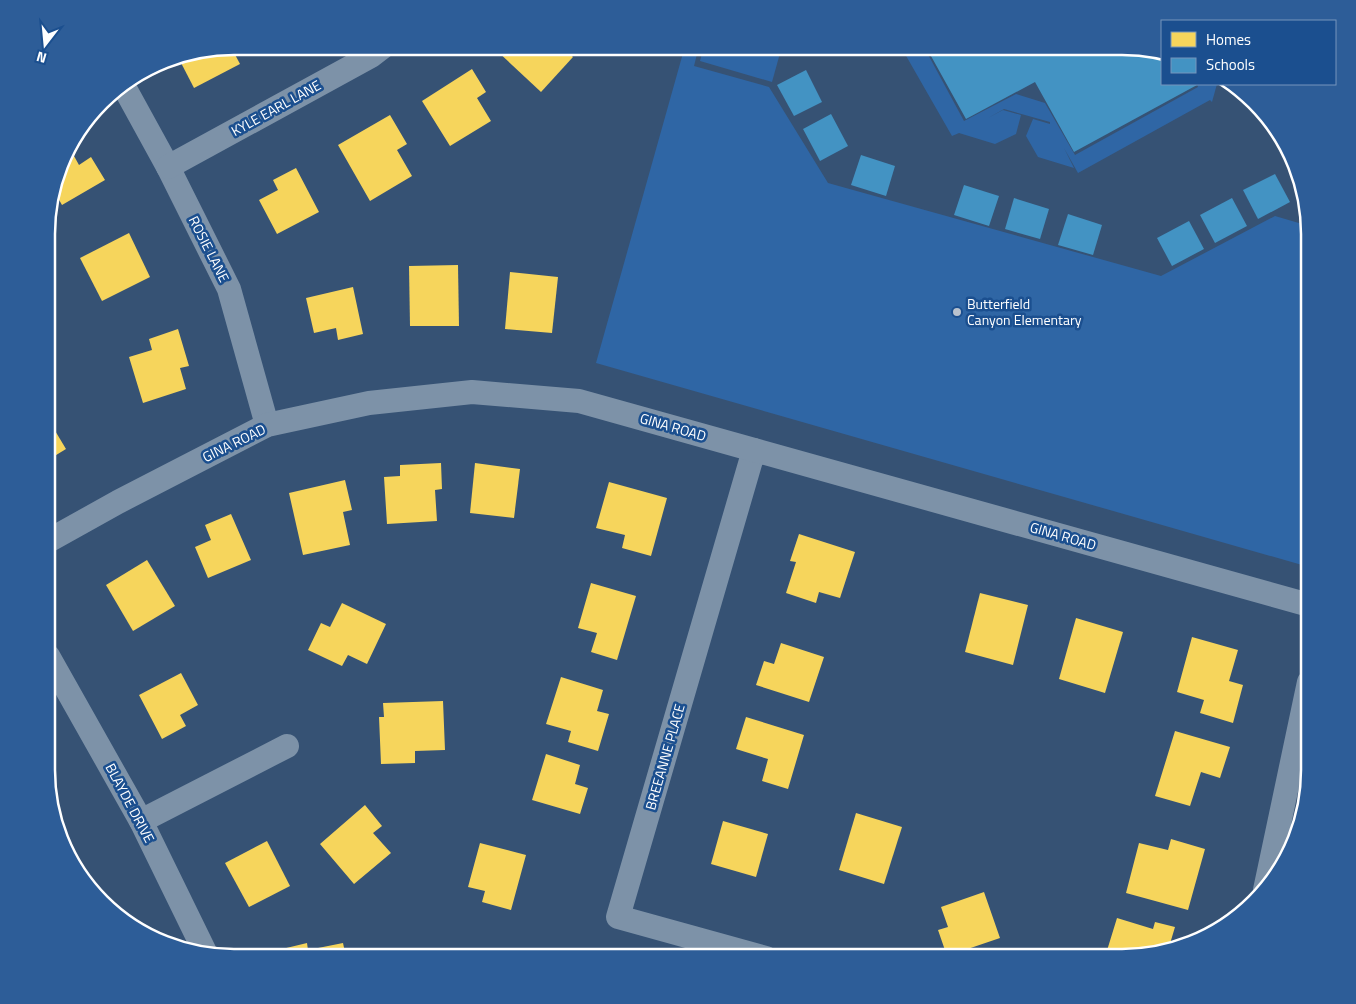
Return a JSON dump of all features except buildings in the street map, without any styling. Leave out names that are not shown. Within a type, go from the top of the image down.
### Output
[{"type":"street","name":"KYLE EARL LANE","points":[[168,167],[372,55]]},
{"type":"street","name":"ROSIE LANE","points":[[126,91],[168,167],[229,289],[267,426]]},
{"type":"street","name":"GINA ROAD","points":[[55,537],[118,502],[267,426],[369,403],[472,392],[579,401],[1301,603]]},
{"type":"street","name":"BREEANNE PLACE","points":[[734,949],[618,917],[754,450]]},
{"type":"street","name":"BLAYDE DRIVE","points":[[55,668],[141,822],[202,946]]},
{"type":"street","points":[[1269,873],[1301,720]]},
{"type":"street","points":[[141,822],[287,746]]},
{"type":"shaded area","name":"Butterfield Canyon Elementary","points":[[682,55],[697,55],[694,66],[769,87],[828,183],[1161,276],[1275,216],[1301,224],[1301,565],[596,363]]},
{"type":"shaded area","points":[[702,55],[780,55],[772,82],[700,61]]},
{"type":"shaded area","points":[[906,55],[928,55],[964,121],[1016,94],[1045,103],[1075,155],[1198,87],[1197,85],[1217,85],[1212,102],[1210,100],[1078,173],[1064,148],[1074,168],[1038,157],[1026,136],[1033,119],[1050,124],[1050,122],[1004,109],[988,118],[1003,110],[1021,115],[1016,134],[995,144],[959,133],[952,136]]},
{"type":"place","name":"Butterfield Canyon Elementary","points":[[957,312]]}]
